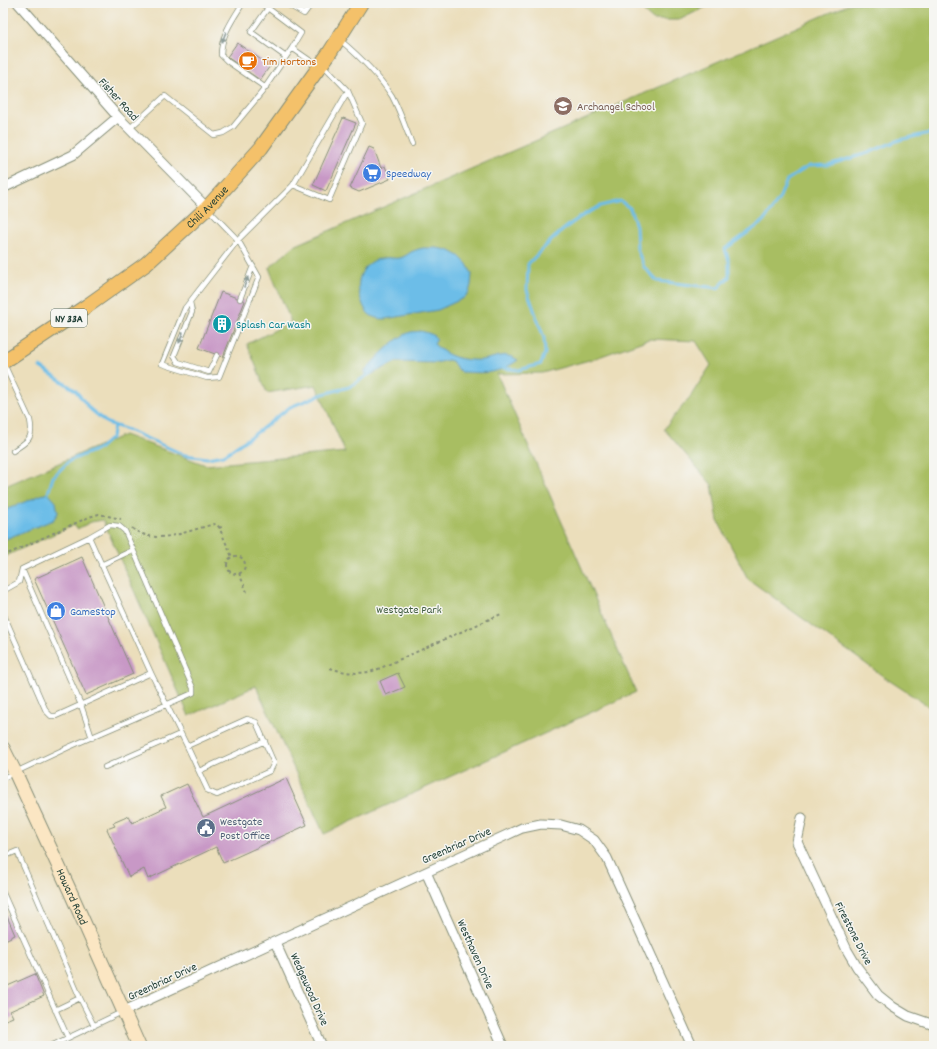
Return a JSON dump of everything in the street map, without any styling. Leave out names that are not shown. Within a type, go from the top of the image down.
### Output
[{"type":"main road","name":"Chili Avenue","points":[[3,362],[87,306],[146,264],[207,208],[260,148],[338,39],[355,5]]},
{"type":"main road","name":"Howard Road","points":[[3,748],[139,1046]]},
{"type":"street","name":"Fisher Road","points":[[18,3],[129,129],[207,208]]},
{"type":"street","points":[[3,188],[73,156],[118,117]]},
{"type":"street","name":"Firestone Drive","points":[[802,818],[797,842],[847,950],[857,967],[878,995],[892,1007],[908,1016],[934,1025]]},
{"type":"street","name":"Greenbriar Drive","points":[[124,1011],[522,828],[541,824],[561,825],[579,830],[594,840],[607,858],[692,1046]]},
{"type":"street","name":"Westhaven Drive","points":[[426,872],[503,1046]]},
{"type":"street","name":"Wedgewood Drive","points":[[276,942],[322,1046]]},
{"type":"lane","points":[[243,3],[228,26],[221,46],[221,55],[227,61],[266,88]]},
{"type":"lane","points":[[129,129],[166,96],[214,134],[223,133],[233,127],[266,88],[301,33],[261,3]]},
{"type":"lane","points":[[286,3],[304,14],[312,3]]},
{"type":"lane","points":[[268,8],[250,32],[286,57]]},
{"type":"lane","points":[[338,39],[360,56],[392,97],[412,144]]},
{"type":"lane","points":[[292,48],[320,65],[348,91],[362,123],[329,200],[293,185]]},
{"type":"lane","points":[[207,208],[238,240],[259,277],[218,377],[207,378],[162,364],[185,308],[238,240],[293,185],[348,91]]},
{"type":"lane","points":[[240,299],[253,266]]},
{"type":"lane","points":[[190,302],[192,312],[174,356],[178,362],[209,372],[217,355]]},
{"type":"lane","points":[[3,362],[30,420],[32,430],[29,439],[13,451]]},
{"type":"lane","points":[[3,778],[193,693],[193,688],[125,531],[119,526],[110,525],[89,538],[22,569]]},
{"type":"lane","points":[[89,538],[166,705],[208,791],[217,795],[270,771],[274,763],[256,722],[247,719],[187,746]]},
{"type":"lane","points":[[101,565],[133,550]]},
{"type":"lane","points":[[3,591],[19,582],[22,569]]},
{"type":"lane","points":[[22,569],[81,705],[92,738]]},
{"type":"lane","points":[[3,614],[46,711],[51,716],[56,716],[151,673]]},
{"type":"lane","points":[[105,767],[180,734]]},
{"type":"lane","points":[[199,772],[265,741]]},
{"type":"lane","points":[[3,857],[17,851],[80,998],[94,1026]]},
{"type":"lane","points":[[3,893],[68,1038]]},
{"type":"lane","points":[[56,1010],[80,998]]},
{"type":"lane","points":[[51,1046],[124,1011]]},
{"type":"path","points":[[219,528],[224,526]]},
{"type":"path","points":[[237,556],[244,562],[244,567],[239,573],[233,574],[227,567],[228,562],[232,557],[237,556]]},
{"type":"path","points":[[239,573],[248,592]]},
{"type":"path","points":[[330,668],[365,674],[500,614]]},
{"type":"green space","points":[[634,3],[714,3],[679,20],[653,20]]},
{"type":"green space","name":"Westgate Park","points":[[852,3],[934,3],[934,710],[887,679],[748,579],[718,521],[712,485],[664,429],[690,397],[711,365],[696,341],[649,339],[593,359],[542,373],[497,374],[636,692],[324,834],[256,686],[189,716],[103,520],[91,522],[77,529],[74,525],[3,557],[3,487],[124,435],[206,465],[345,452],[316,385],[267,393],[247,344],[291,322],[269,268],[294,246]]},
{"type":"water","points":[[423,248],[448,250],[459,256],[467,264],[472,274],[469,292],[464,298],[438,310],[385,319],[376,318],[370,315],[359,294],[359,280],[365,268],[370,263],[377,260],[400,258],[412,251]]},
{"type":"water","points":[[421,331],[433,335],[437,339],[434,344],[444,352],[462,359],[482,360],[500,356],[508,356],[518,360],[511,365],[491,372],[461,372],[452,361],[448,360],[436,363],[396,362],[372,374],[365,374],[365,371],[374,361],[397,340],[410,332]]},
{"type":"water","points":[[48,493],[56,502],[58,513],[53,520],[3,540],[3,511]]},
{"type":"building","name":"Tim Hortons","points":[[237,43],[270,66],[260,80],[227,57]]},
{"type":"building","points":[[343,118],[356,123],[326,191],[313,185]]},
{"type":"building","name":"Speedway","points":[[369,147],[374,149],[381,168],[385,166],[390,179],[359,192],[350,188]]},
{"type":"building","name":"Splash Car Wash","points":[[221,292],[245,301],[223,357],[199,348]]},
{"type":"building","points":[[82,557],[133,674],[86,695],[34,579]]},
{"type":"building","points":[[398,673],[405,687],[386,695],[380,681]]},
{"type":"building","name":"Westgate Post Office","points":[[286,778],[307,825],[223,863],[216,847],[148,879],[144,869],[129,877],[107,829],[115,826],[113,823],[129,816],[132,823],[166,807],[161,796],[187,784],[203,817]]},
{"type":"building","points":[[3,907],[15,935],[3,941]]},
{"type":"building","points":[[35,974],[44,996],[10,1011],[13,1017],[3,1021],[3,988]]},
{"type":"building","points":[[3,1032],[9,1046],[3,1046]]},
{"type":"waterway","points":[[502,368],[519,370],[541,364],[545,353],[544,338],[527,290],[528,264],[562,231],[590,211],[601,206],[620,201],[630,208],[636,226],[637,249],[644,267],[657,281],[718,288],[729,277],[729,261],[725,249],[764,221],[779,199],[787,180],[809,166],[828,165],[868,153],[899,140],[934,132]]},
{"type":"waterway","points":[[40,367],[75,390],[90,409],[107,423],[128,430],[185,455],[207,458],[224,455],[290,407],[323,394],[349,387],[371,373]]},
{"type":"waterway","points":[[48,493],[53,477],[69,461],[100,448],[112,437],[114,425]]},
{"type":"place","name":"Tim Hortons","points":[[248,61]]},
{"type":"place","name":"Archangel School","points":[[563,106]]},
{"type":"place","name":"Speedway","points":[[372,173]]},
{"type":"place","name":"Splash Car Wash","points":[[222,324]]},
{"type":"place","name":"GameStop","points":[[56,611]]},
{"type":"place","name":"Westgate Post Office","points":[[206,828]]}]
